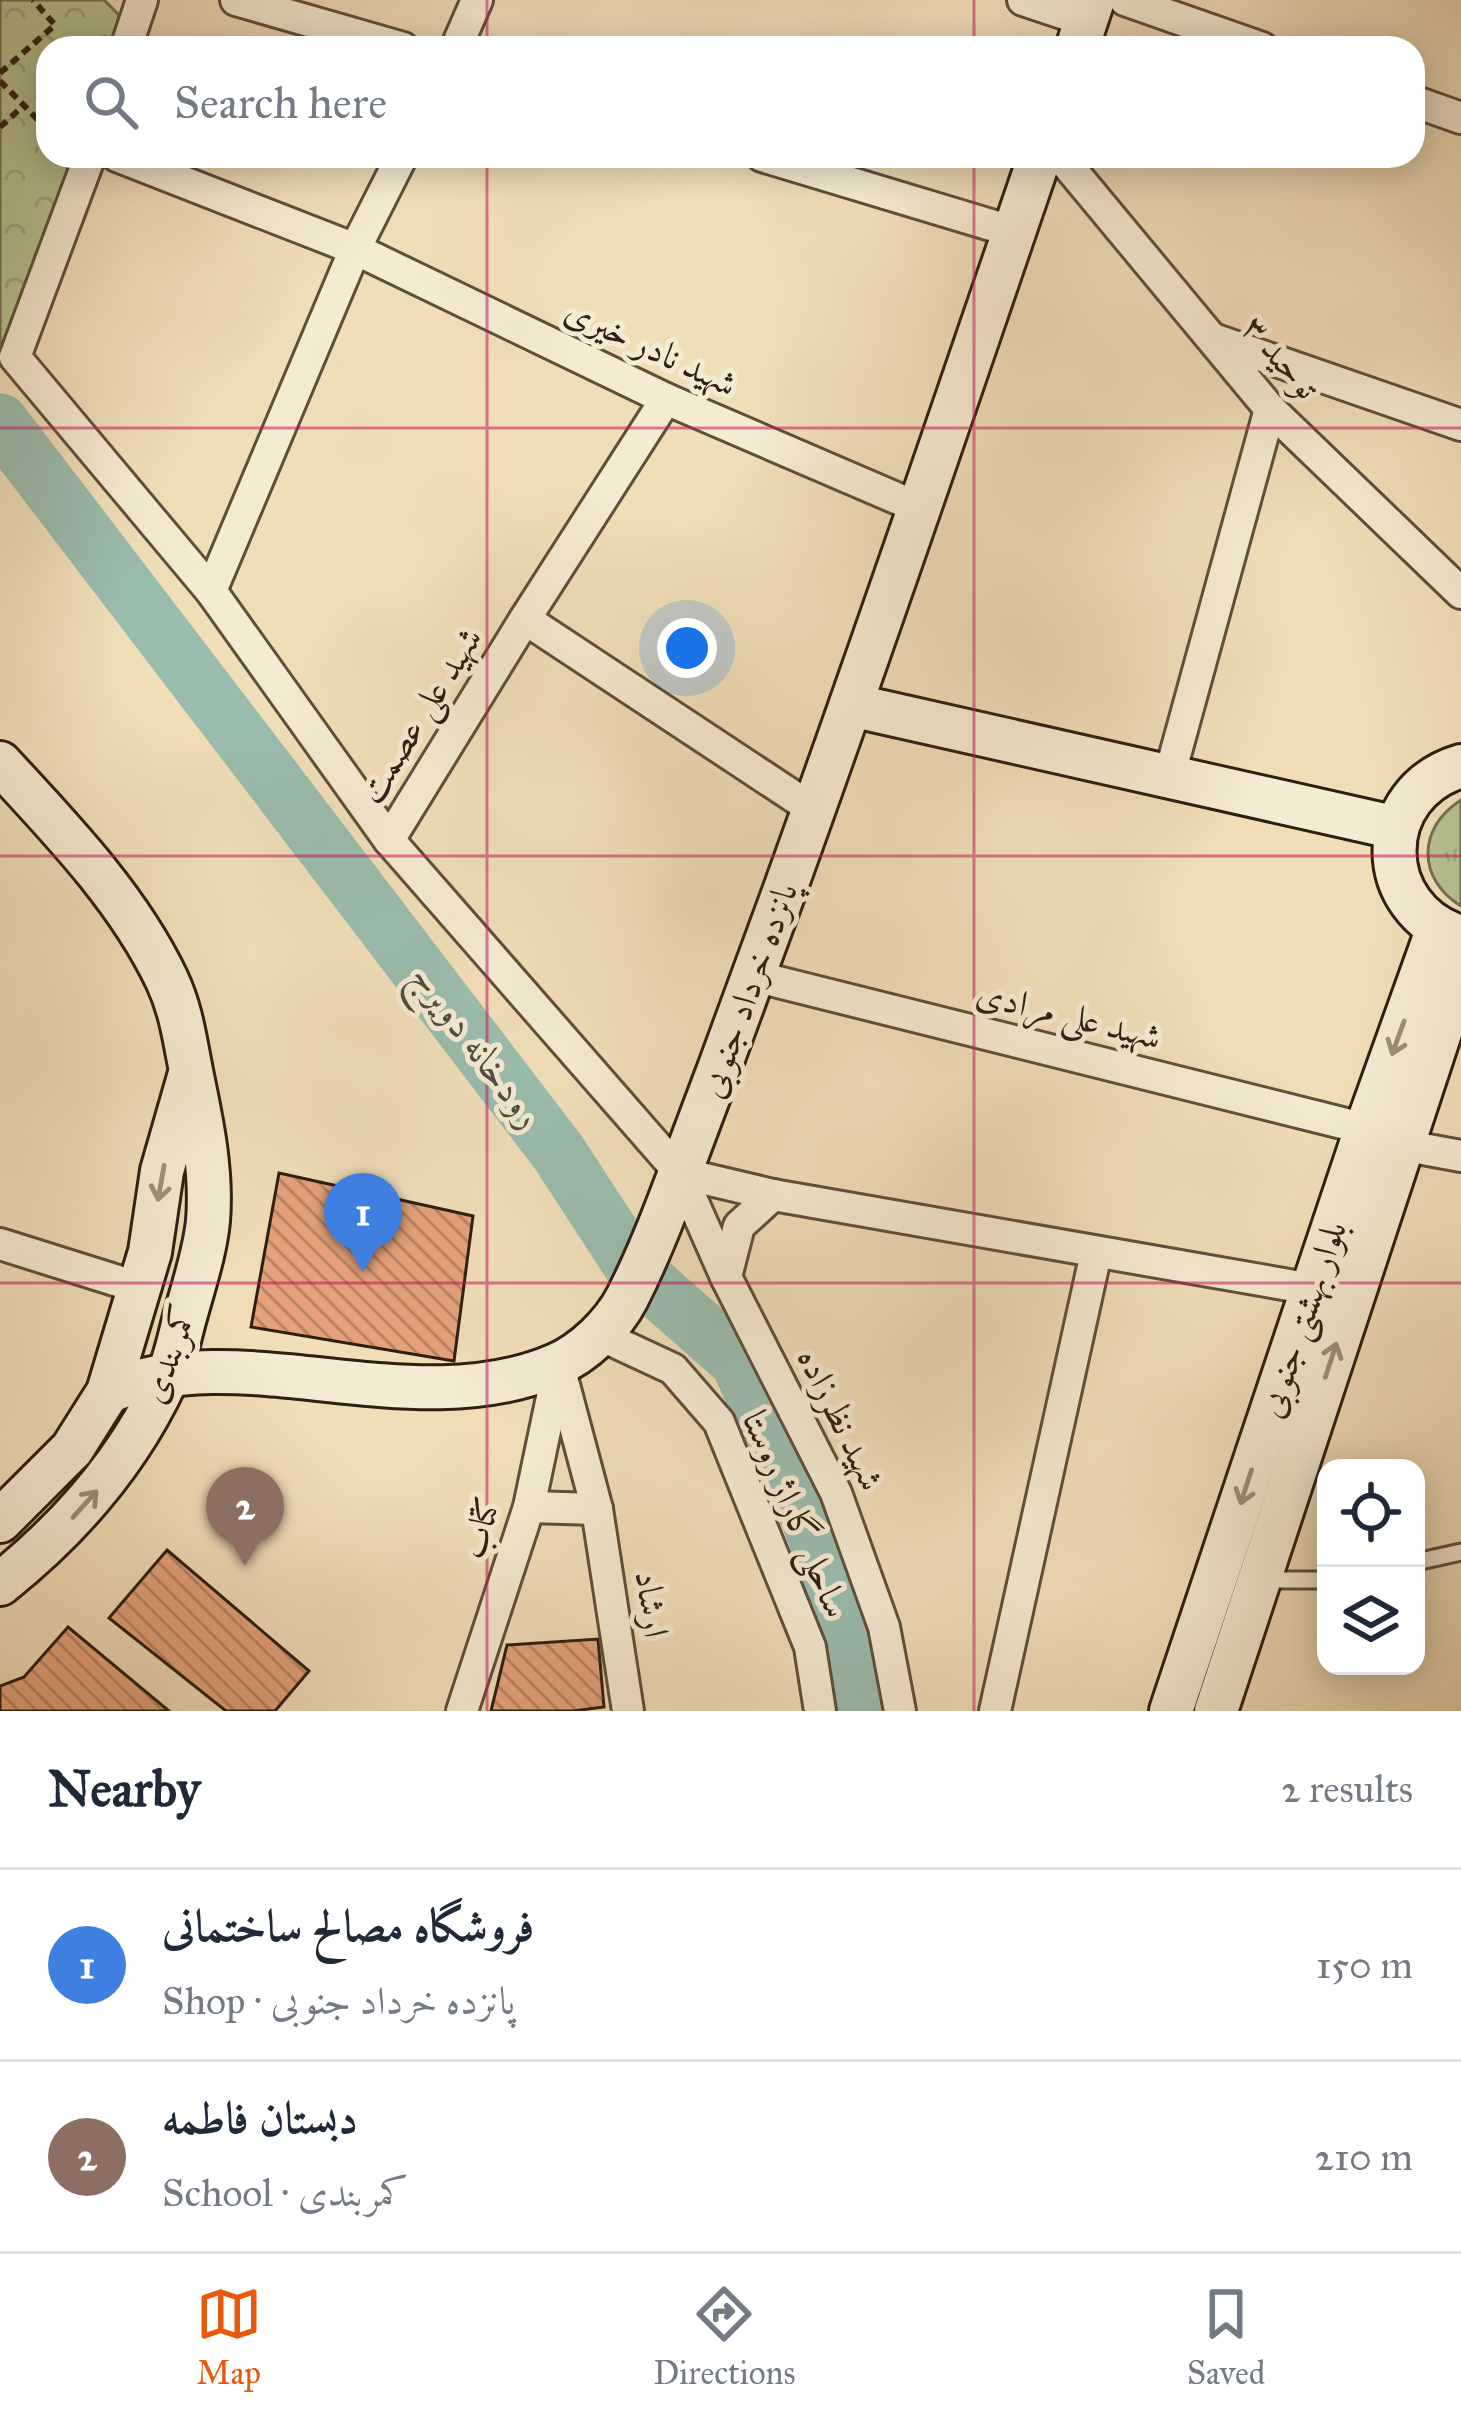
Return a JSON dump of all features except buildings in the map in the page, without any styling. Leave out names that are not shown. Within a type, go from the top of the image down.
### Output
[{"type":"main road","name":"پانزده خرداد جنوبی","points":[[613,1318],[680,1173],[754,976],[1036,168]]},
{"type":"main road","points":[[856,692],[1174,759],[1400,820]]},
{"type":"main road","points":[[856,692],[1400,820]]},
{"type":"main road","name":"کمربندی","points":[[0,763],[85,859],[143,934],[184,1024],[206,1142],[208,1222],[167,1377],[131,1443],[95,1493],[40,1552],[0,1584]]},
{"type":"main road","points":[[1449,933],[1415,910],[1400,885],[1394,856],[1400,820],[1430,780],[1461,766]]},
{"type":"main road","name":"بلوار بهشتی جنوبی","points":[[1216,1711],[1260,1580],[1384,1137],[1449,933]]},
{"type":"main road","name":"بلوار بهشتی جنوبی","points":[[1171,1711],[1312,1289],[1461,969]]},
{"type":"main road","name":"کمربندی","points":[[0,1521],[72,1449],[109,1392],[140,1288],[163,1171],[191,1070]]},
{"type":"main road","points":[[109,1392],[167,1377],[220,1372],[422,1389],[501,1382],[559,1364],[613,1318]]},
{"type":"street","points":[[130,36],[142,0]]},
{"type":"street","points":[[236,0],[303,9],[372,36]]},
{"type":"street","points":[[461,36],[477,0]]},
{"type":"street","points":[[1022,0],[1085,23]]},
{"type":"street","points":[[1124,0],[1228,36]]},
{"type":"street","points":[[1425,105],[1461,118]]},
{"type":"street","name":"شهید نظرزاده","points":[[86,168],[15,357],[211,591],[389,839],[680,1173],[726,1276],[836,1493],[884,1627],[900,1711]]},
{"type":"street","name":"شهید نادر خیری","points":[[148,168],[356,249],[666,399],[917,507]]},
{"type":"street","points":[[211,591],[356,249],[396,168]]},
{"type":"street","points":[[802,168],[1014,232]]},
{"type":"street","name":"توحید ۳","points":[[1070,168],[1270,409],[1461,593]]},
{"type":"street","points":[[1213,339],[1461,425]]},
{"type":"street","points":[[525,619],[666,399]]},
{"type":"street","points":[[1174,759],[1270,409]]},
{"type":"street","name":"شهید علی عصمت","points":[[389,839],[525,619],[814,810]]},
{"type":"street","name":"شهید علی مرادی","points":[[754,976],[1461,1156]]},
{"type":"street","points":[[680,1173],[773,1195],[1312,1289]]},
{"type":"street","points":[[726,1276],[739,1226],[773,1195]]},
{"type":"street","points":[[0,1244],[140,1288]]},
{"type":"street","points":[[995,1711],[1096,1253]]},
{"type":"street","name":"ساحلی گاراژ روستا","points":[[613,1318],[673,1370],[719,1422],[810,1647],[820,1711]]},
{"type":"street","name":"کتاب","points":[[462,1711],[529,1507],[559,1364]]},
{"type":"street","name":"ارشاد","points":[[559,1364],[597,1509],[628,1711]]},
{"type":"street","points":[[529,1507],[597,1509]]},
{"type":"lane","points":[[1425,1560],[1461,1552]]},
{"type":"lane","points":[[1260,1580],[1317,1580]]},
{"type":"path","points":[[33,0],[55,25],[43,36]]},
{"type":"path","points":[[36,43],[0,77],[36,119]]},
{"type":"path","points":[[0,127],[22,107]]},
{"type":"green space","points":[[0,0],[104,0],[119,15],[115,36],[36,36],[36,168],[83,168],[7,350],[0,341]]},
{"type":"green space","points":[[1461,800],[1461,906],[1436,882],[1428,853],[1436,825]]},
{"type":"waterway","name":"رودخانه دویرج","points":[[0,422],[558,1152],[635,1270],[739,1362],[811,1523],[847,1623],[866,1711]]},
{"type":"place","name":"فروشگاه مصالح ساختمانی","points":[[363,1272]]},
{"type":"place","name":"دبستان فاطمه","points":[[245,1566]]}]
